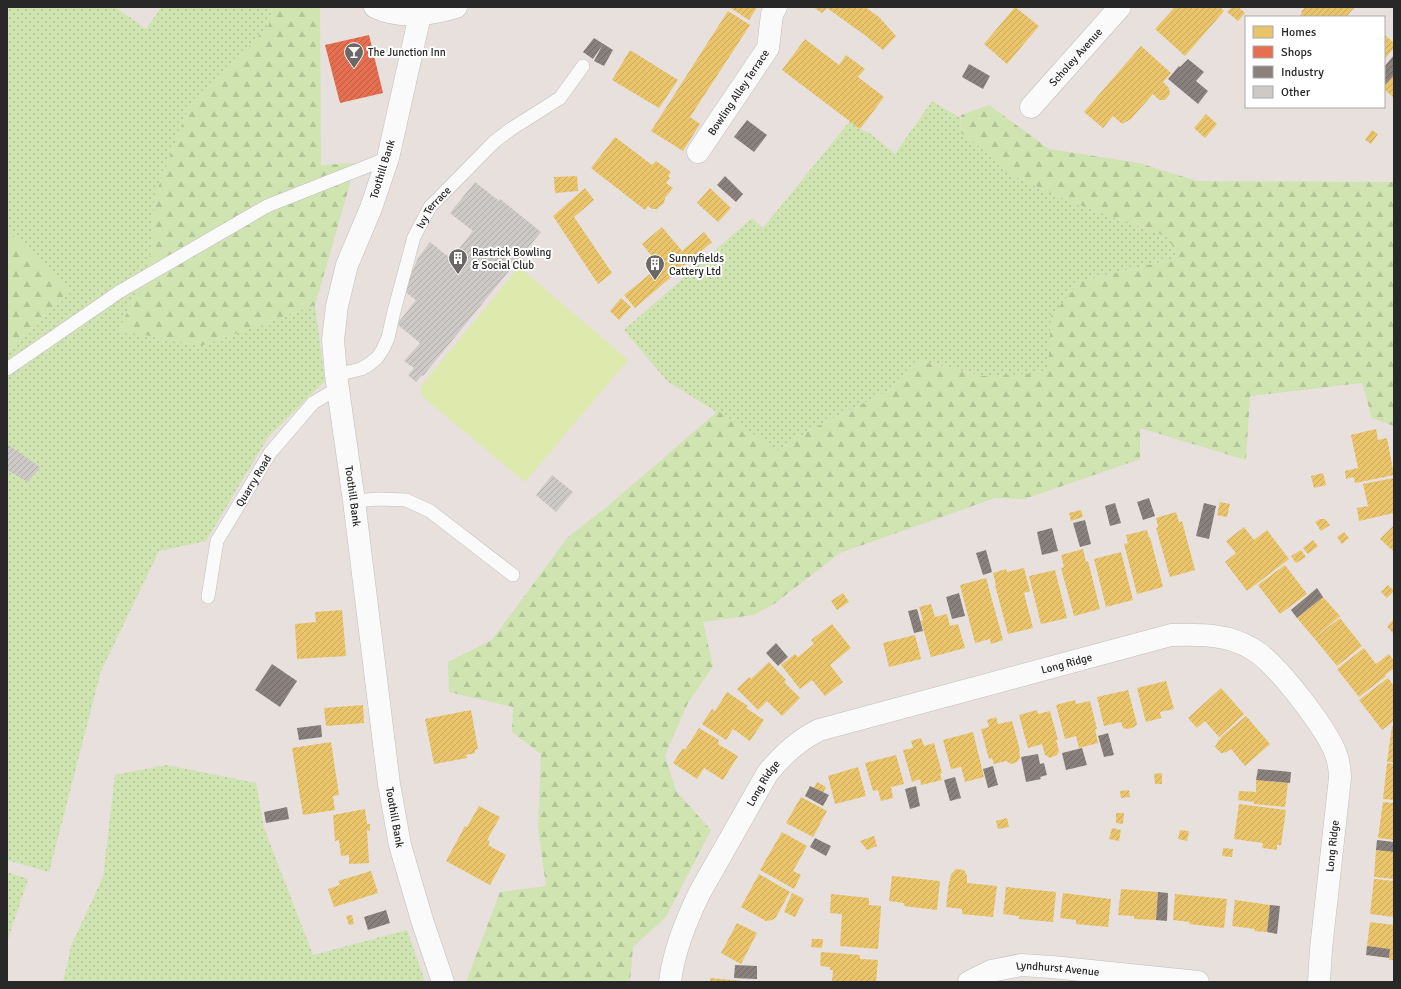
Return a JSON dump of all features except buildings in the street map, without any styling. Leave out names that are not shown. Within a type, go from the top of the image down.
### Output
[{"type":"street","points":[[375,7],[402,14],[420,15],[456,7]]},
{"type":"street","name":"Bowling Alley Terrace","points":[[698,152],[768,48],[772,14],[776,7]]},
{"type":"street","name":"Scholey Avenue","points":[[1031,107],[1120,7]]},
{"type":"street","name":"Toothill Bank","points":[[420,15],[409,91],[371,208],[347,265],[337,306],[333,340],[337,383],[354,501],[389,784],[400,845],[422,920],[443,982]]},
{"type":"street","name":"Long Ridge","points":[[670,982],[678,945],[700,892],[767,774],[790,748],[804,738],[819,730],[1171,635],[1197,634],[1221,638],[1238,643],[1254,650],[1269,663],[1280,674],[1312,714],[1327,736],[1337,756],[1340,778],[1321,949],[1320,982]]},
{"type":"street","name":"Lyndhurst Avenue","points":[[969,982],[991,971],[1021,965],[1052,966],[1198,982]]},
{"type":"lane","name":"Ivy Terrace","points":[[337,383],[368,365],[377,358],[383,349],[388,338],[414,237],[430,207],[494,142],[511,129],[560,98],[584,66]]},
{"type":"lane","points":[[7,369],[119,292],[266,206],[388,158]]},
{"type":"lane","name":"Quarry Road","points":[[208,597],[217,541],[270,453],[313,403],[328,394],[337,383]]},
{"type":"lane","points":[[354,501],[378,499],[406,500],[430,511],[513,575]]},
{"type":"green space","points":[[7,7],[115,7],[146,29],[162,7],[272,7],[269,25],[186,114],[155,196],[150,261],[119,330],[201,346],[315,305],[325,381],[268,437],[206,541],[159,551],[101,671],[49,872],[7,860],[7,349],[70,292],[16,238],[7,231]]},
{"type":"green space","points":[[272,7],[320,7],[321,165],[356,163],[315,305],[201,346],[119,330],[150,261],[155,196],[186,114],[269,25]]},
{"type":"green space","points":[[932,101],[960,118],[960,132],[989,154],[1007,173],[1071,202],[1168,237],[1178,258],[1081,281],[1047,374],[983,376],[917,360],[888,391],[812,429],[778,450],[667,381],[624,330],[752,218],[763,228],[850,121],[860,129],[871,134],[895,154]]},
{"type":"green space","points":[[989,105],[1049,149],[1139,163],[1197,181],[1394,182],[1394,426],[1372,418],[1362,383],[1250,396],[1246,460],[1140,428],[1140,459],[1025,499],[995,498],[840,553],[774,604],[753,615],[703,622],[713,666],[688,703],[665,755],[676,791],[711,830],[666,917],[633,947],[630,982],[466,982],[500,892],[546,886],[538,828],[541,754],[512,732],[513,707],[449,692],[448,662],[492,640],[568,537],[608,506],[718,411],[778,450],[812,429],[888,391],[917,360],[983,376],[1046,373],[1048,369],[1051,316],[1081,281],[1178,258],[1168,237],[1071,202],[1007,173],[989,154],[960,132],[961,115]]},
{"type":"green space","points":[[7,231],[16,238],[70,292],[7,349]]},
{"type":"green space","points":[[519,267],[628,360],[525,482],[422,396],[421,386]]},
{"type":"green space","points":[[166,765],[256,783],[264,828],[313,955],[407,930],[425,982],[63,982],[71,946],[103,877],[115,775]]},
{"type":"green space","points":[[7,872],[28,879],[7,942]]},
{"type":"place","name":"The Junction Inn","points":[[354,69]]},
{"type":"place","name":"Rastrick Bowling & Social Club","points":[[458,275]]},
{"type":"place","name":"Sunnyfields Cattery Ltd","points":[[655,281]]}]
